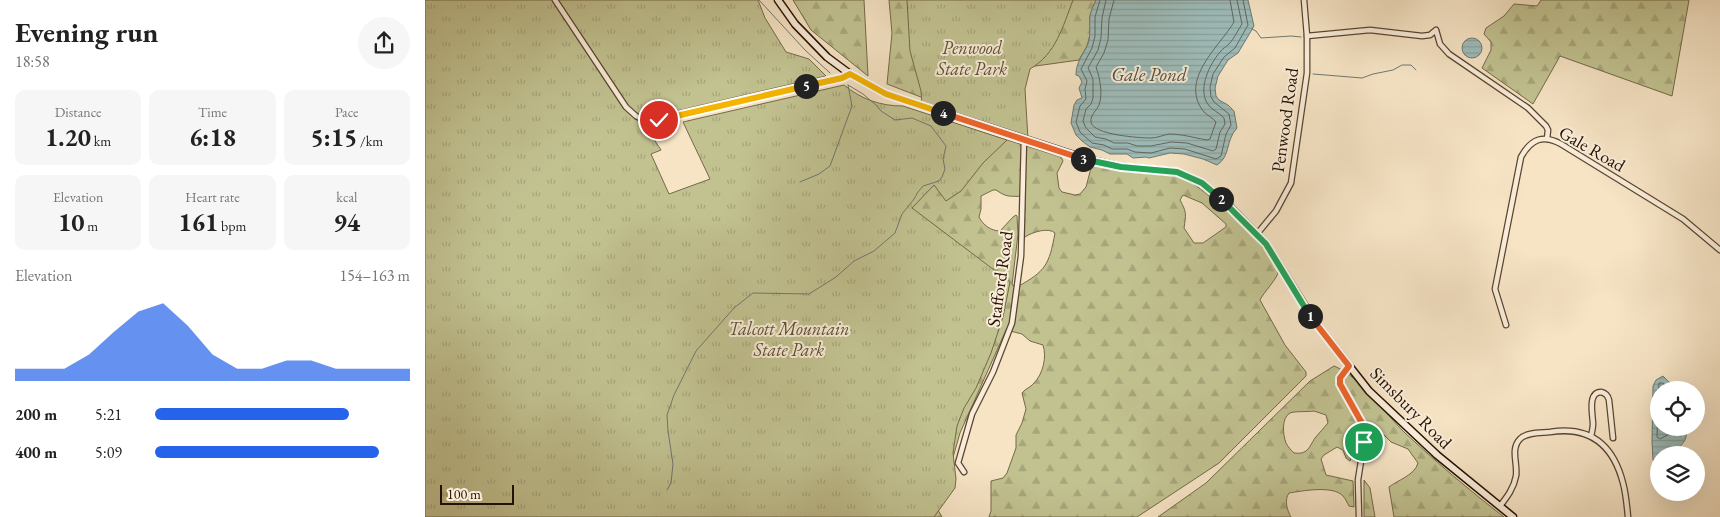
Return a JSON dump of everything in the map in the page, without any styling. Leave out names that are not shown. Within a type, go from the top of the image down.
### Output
[{"type":"main road","name":"Simsbury Road","points":[[777,0],[811,42],[850,74],[873,88],[896,98],[1066,153],[1113,166],[1164,170],[1189,176],[1212,191],[1257,234],[1274,255],[1314,321],[1369,391],[1409,430],[1466,480],[1513,517]]},
{"type":"street","points":[[555,0],[626,108],[642,119],[659,120],[697,112],[842,78],[850,74]]},
{"type":"street","name":"Penwood Road","points":[[1257,234],[1275,211],[1291,183],[1305,87],[1307,36],[1304,0]]},
{"type":"street","points":[[1307,36],[1370,30],[1422,36],[1429,35],[1436,30],[1440,44],[1449,54],[1529,109],[1546,126],[1548,130],[1547,139]]},
{"type":"street","name":"Stafford Road","points":[[964,472],[958,463],[968,425],[993,372],[1012,323],[1021,256],[1024,139]]},
{"type":"street","name":"Gale Road","points":[[1506,326],[1495,289],[1521,157],[1529,144],[1538,140],[1547,139],[1561,144],[1683,219],[1720,250]]},
{"type":"street","points":[[1349,366],[1340,378],[1340,384],[1359,418],[1364,434],[1358,480],[1359,517]]},
{"type":"street","points":[[1591,436],[1593,398],[1596,394],[1602,392],[1607,395],[1609,400],[1613,438]]},
{"type":"street","points":[[1500,506],[1513,486],[1516,475],[1516,448],[1522,437],[1568,430],[1591,436],[1606,449],[1615,463],[1624,484],[1628,517]]},
{"type":"green space","name":"Talcott Mountain State Park","points":[[425,0],[758,0],[765,18],[786,52],[809,59],[826,76],[655,116],[655,141],[661,150],[651,154],[669,194],[710,179],[683,122],[844,85],[871,101],[886,105],[903,106],[1007,140],[983,163],[961,191],[946,201],[934,185],[912,208],[1010,282],[1003,317],[991,353],[957,426],[953,453],[956,479],[955,488],[934,517],[425,517]]},
{"type":"green space","points":[[793,0],[864,0],[868,76],[811,30]]},
{"type":"green space","name":"Penwood State Park","points":[[889,0],[1096,0],[1090,16],[1090,35],[1087,46],[1079,60],[1021,68],[1012,132],[887,84],[892,33]]},
{"type":"green space","name":"Penwood State Park","points":[[907,0],[1073,0],[1057,39],[1046,56],[1030,69],[1025,89],[1028,139],[922,107],[921,91],[910,51]]},
{"type":"green space","points":[[1541,0],[1689,0],[1672,96],[1560,56],[1533,104],[1482,68],[1491,50],[1491,42],[1484,34],[1486,28],[1504,16],[1514,4],[1537,6]]},
{"type":"green space","points":[[903,107],[1061,157],[1063,161],[1057,173],[1059,188],[1062,192],[1075,195],[1080,194],[1086,187],[1091,168],[1095,165],[1182,177],[1220,205],[1252,236],[1275,263],[1277,275],[1260,300],[1285,345],[1306,372],[1306,376],[1219,463],[1137,517],[989,517],[991,511],[991,481],[1003,478],[1007,473],[1016,448],[1016,435],[1026,409],[1022,393],[1033,385],[1037,379],[1042,370],[1044,360],[1043,345],[1030,341],[1022,334],[1006,330],[960,433],[946,482],[935,505],[942,517],[912,517]],"holes":[[[993,190],[1007,196],[1023,197],[1025,237],[1040,231],[1049,230],[1055,233],[1051,253],[1045,266],[1017,287],[1012,285],[1018,234],[1017,216],[1013,217],[1000,231],[988,227],[979,217],[981,196]],[[1183,195],[1202,203],[1226,224],[1226,227],[1203,243],[1194,243],[1184,228],[1185,214],[1180,200]]]},
{"type":"green space","points":[[1334,366],[1344,371],[1371,395],[1396,424],[1416,443],[1504,517],[1394,517],[1389,487],[1410,474],[1418,463],[1408,449],[1391,442],[1382,433],[1359,427],[1356,430],[1359,438],[1350,461],[1346,458],[1343,450],[1337,447],[1321,459],[1326,475],[1353,481],[1354,507],[1349,506],[1344,497],[1338,493],[1317,490],[1289,493],[1287,505],[1291,517],[1158,517],[1206,483],[1310,381]],"holes":[[[1314,411],[1326,415],[1328,423],[1307,450],[1302,453],[1294,453],[1284,436],[1283,427],[1287,415],[1292,412]]]},
{"type":"green space","points":[[1364,480],[1370,488],[1375,517],[1364,517]]},
{"type":"water","name":"Gale Pond","points":[[1096,0],[1248,0],[1254,26],[1238,53],[1228,60],[1218,76],[1215,88],[1216,96],[1219,100],[1234,111],[1237,128],[1233,133],[1224,157],[1217,165],[1184,154],[1170,153],[1149,158],[1133,158],[1127,154],[1110,154],[1090,147],[1076,135],[1071,123],[1074,105],[1077,100],[1082,98],[1079,88],[1082,82],[1079,76],[1076,75],[1076,70],[1078,62],[1088,44],[1090,16]]},
{"type":"water","points":[[1472,38],[1479,41],[1482,48],[1479,55],[1472,58],[1465,55],[1462,48],[1465,41]]},
{"type":"water","points":[[1663,376],[1668,381],[1656,381]]},
{"type":"water","points":[[1652,436],[1686,436],[1680,446],[1652,446]]},
{"type":"waterway","points":[[759,0],[805,50],[830,73]]},
{"type":"waterway","points":[[1252,29],[1261,38],[1301,37]]},
{"type":"waterway","points":[[1313,74],[1362,78],[1393,70],[1402,65],[1411,65],[1416,70]]},
{"type":"waterway","points":[[800,182],[819,174],[830,166],[852,106],[848,85]]},
{"type":"waterway","points":[[667,490],[671,483],[673,464],[667,415],[674,395],[696,351],[734,308],[753,293],[809,294],[836,277],[854,261],[874,251],[895,233],[902,214],[923,186],[939,181],[942,177],[945,169],[943,159],[946,146],[931,126],[912,118],[895,120],[881,111],[863,94],[848,85]]},
{"type":"route","points":[[659,120],[842,78],[850,74],[873,88],[896,98],[1086,160],[1121,167],[1177,172],[1189,176],[1202,183],[1228,205],[1266,244],[1314,321],[1349,366],[1342,373],[1340,384],[1363,425],[1364,442]]}]
